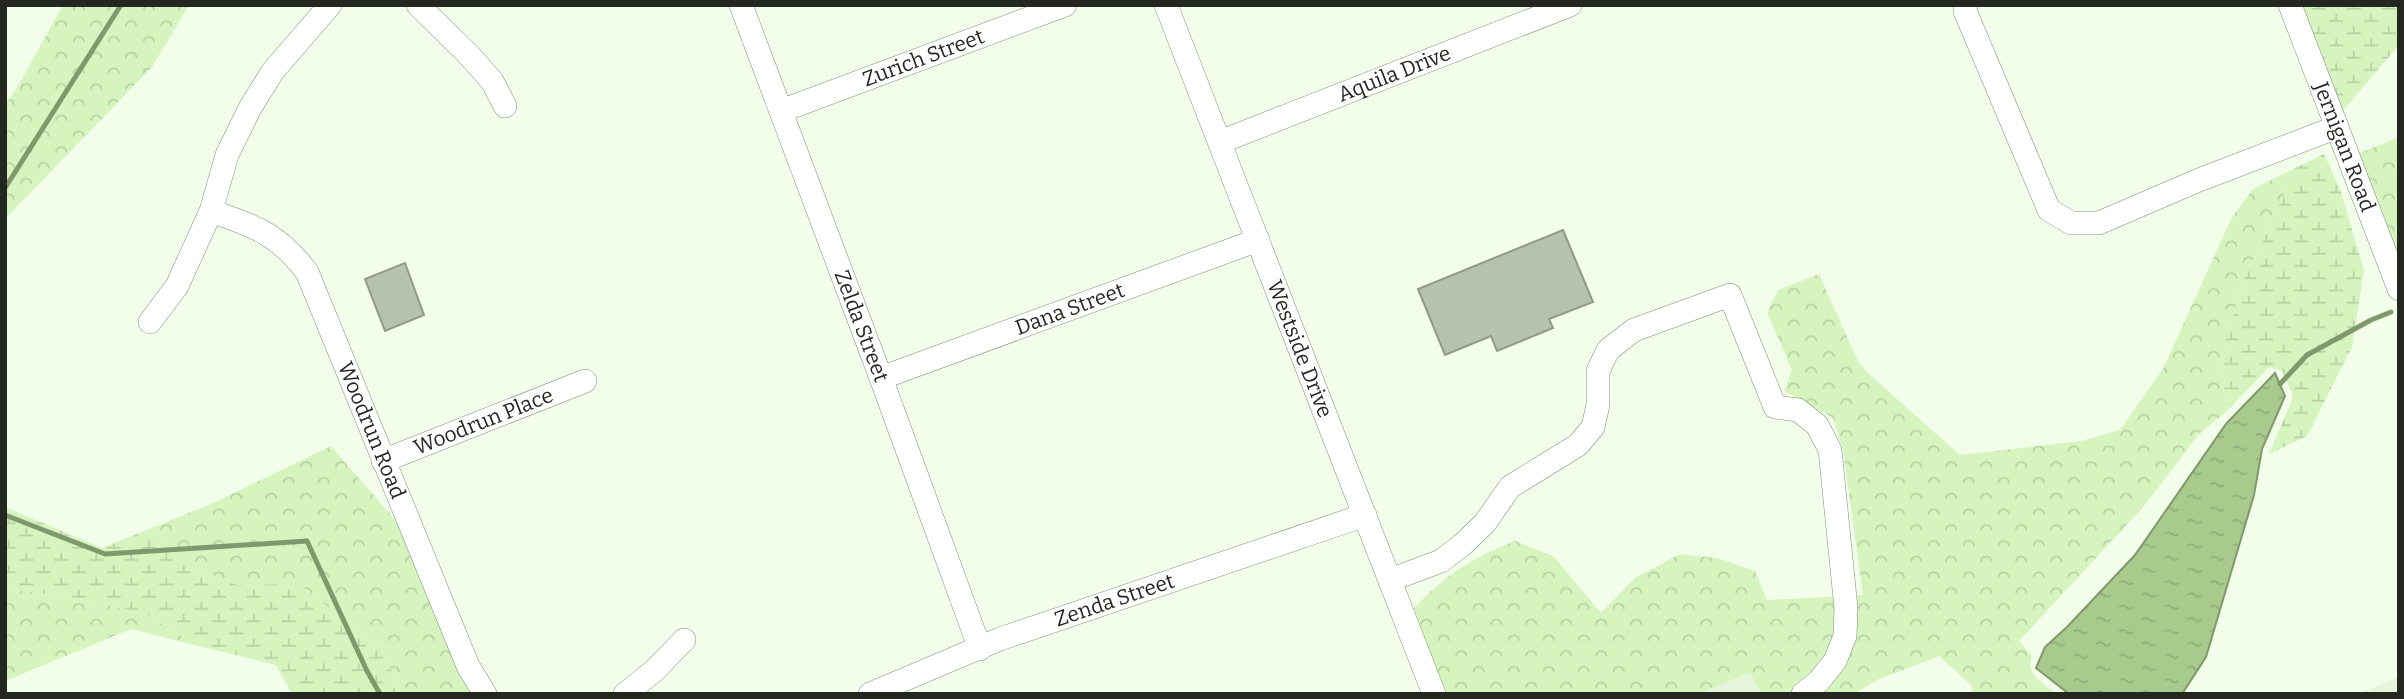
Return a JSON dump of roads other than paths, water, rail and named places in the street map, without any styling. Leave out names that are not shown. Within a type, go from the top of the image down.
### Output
[{"type":"street","points":[[150,322],[177,286],[211,211],[227,155],[250,108],[273,71],[330,5]]},
{"type":"street","points":[[418,5],[492,81],[505,106]]},
{"type":"street","name":"Zelda Street","points":[[741,5],[980,649]]},
{"type":"street","name":"Zurich Street","points":[[781,111],[1065,5]]},
{"type":"street","name":"Westside Drive","points":[[1166,5],[1433,694]]},
{"type":"street","name":"Aquila Drive","points":[[1220,142],[1570,5]]},
{"type":"street","points":[[1966,5],[1965,11],[2049,210],[2071,223],[2099,223],[2199,180],[2337,127]]},
{"type":"street","name":"Jernigan Road","points":[[2290,5],[2399,289]]},
{"type":"street","name":"Woodrun Road","points":[[211,211],[257,227],[277,239],[307,272],[468,666],[485,694]]},
{"type":"street","name":"Dana Street","points":[[881,378],[1258,240]]},
{"type":"street","points":[[1390,580],[1441,561],[1485,523],[1510,487],[1578,445],[1593,427],[1598,404],[1598,372],[1608,350],[1634,330],[1730,295],[1775,407],[1798,410],[1817,425],[1830,450],[1846,608],[1845,636],[1835,661],[1819,681],[1803,694]]},
{"type":"street","name":"Woodrun Place","points":[[383,461],[585,381]]},
{"type":"street","name":"Zenda Street","points":[[870,694],[1000,639],[1365,515]]},
{"type":"street","points":[[625,694],[655,670],[684,640]]},
{"type":"water","points":[[2275,373],[2285,396],[2262,449],[2254,495],[2206,657],[2182,694],[2069,694],[2036,668],[2045,647],[2135,555],[2226,424]]},
{"type":"waterway","points":[[5,188],[121,5]]},
{"type":"waterway","points":[[2280,384],[2307,355],[2391,312]]},
{"type":"waterway","points":[[5,515],[105,554],[307,541],[380,694]]}]
